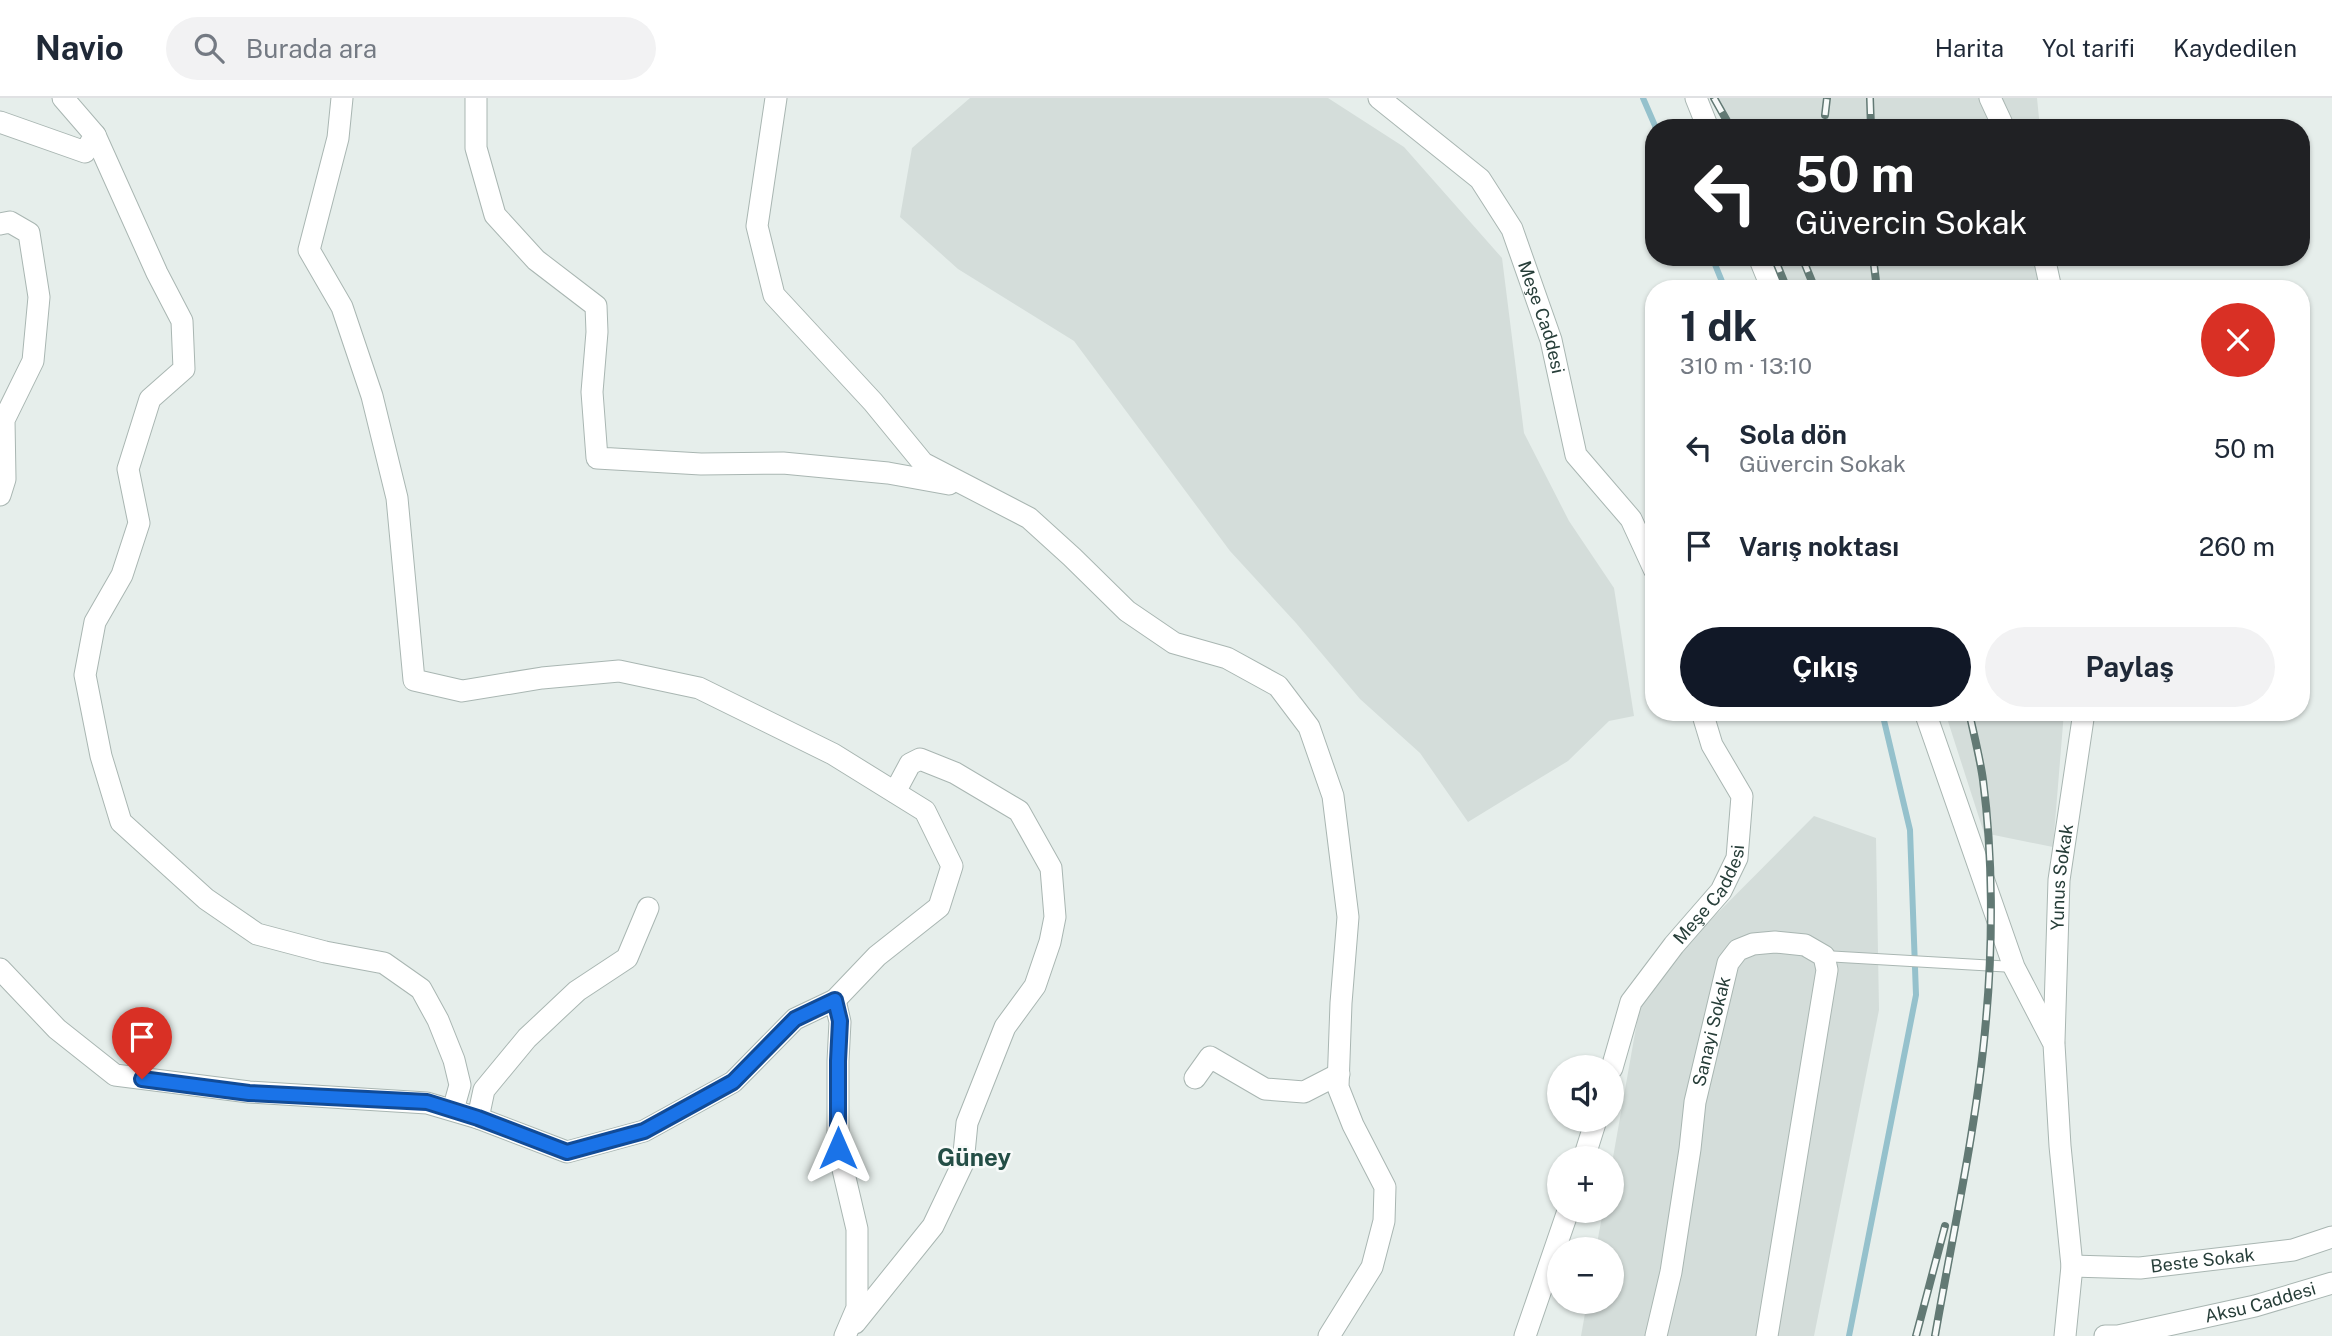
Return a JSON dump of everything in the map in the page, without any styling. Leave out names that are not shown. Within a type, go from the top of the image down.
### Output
[{"type":"street","points":[[63,98],[95,135],[157,273],[182,321],[184,369],[150,399],[128,469],[139,523],[122,575],[94,622],[85,675],[102,756],[121,822],[206,899],[257,934],[384,964],[421,989],[454,1060],[460,1085],[453,1110]]},
{"type":"street","points":[[0,969],[57,1029],[115,1075],[249,1093],[427,1102],[567,1152],[644,1131],[733,1082],[795,1019],[835,1000],[877,956],[939,907],[952,866],[925,811],[833,754],[699,688],[619,671],[542,678],[462,691],[414,680],[397,498],[372,396],[342,307],[309,250],[338,138],[342,98]]},
{"type":"street","points":[[476,98],[476,148],[495,215],[536,260],[596,306],[597,332],[592,392],[597,458],[701,464],[783,463],[888,473],[968,487]]},
{"type":"street","points":[[776,98],[757,226],[774,295],[873,402],[923,463],[1029,518],[1127,611],[1174,643],[1227,658],[1278,686],[1309,727],[1333,796],[1348,917],[1338,1087],[1353,1125],[1385,1187],[1384,1221],[1372,1267],[1329,1336]]},
{"type":"street","name":"Meşe Caddesi","points":[[1378,98],[1480,179],[1512,229],[1551,340],[1576,455],[1631,519],[1645,549]]},
{"type":"street","points":[[1696,98],[1704,119]]},
{"type":"street","points":[[1990,98],[2000,119]]},
{"type":"street","points":[[0,122],[85,152],[95,135]]},
{"type":"street","points":[[0,224],[10,222],[29,233],[39,296],[33,361],[4,420],[5,479],[0,495]]},
{"type":"street","name":"Meşe Caddesi","points":[[1616,1055],[1631,1002],[1674,945],[1721,891],[1737,858],[1742,796],[1712,746],[1705,721]]},
{"type":"street","points":[[1928,721],[2014,967],[2054,1044]]},
{"type":"street","name":"Yunus Sokak","points":[[2065,1336],[2072,1266],[2060,1146],[2054,1044],[2059,880],[2083,721]]},
{"type":"street","points":[[846,1335],[933,1226],[963,1163],[967,1124],[1005,1027],[1035,986],[1050,942],[1055,917],[1051,868],[1019,811],[955,773],[920,759],[910,764],[895,793]]},
{"type":"street","points":[[478,1118],[484,1090],[527,1038],[577,992],[627,958],[648,908]]},
{"type":"street","name":"Sanayi Sokak","points":[[1656,1336],[1671,1272],[1695,1102],[1728,963],[1738,950],[1753,944],[1805,945],[1824,956]]},
{"type":"street","points":[[1768,1336],[1823,1000],[1827,970],[1824,956]]},
{"type":"street","points":[[835,1000],[840,1021],[838,1148],[857,1229],[857,1308],[846,1335]]},
{"type":"street","points":[[1195,1078],[1210,1057],[1265,1089],[1304,1092],[1339,1074]]},
{"type":"street","points":[[1525,1336],[1564,1223]]},
{"type":"street","name":"Beste Sokak","points":[[2072,1266],[2140,1268],[2292,1250],[2332,1237]]},
{"type":"street","name":"Aksu Caddesi","points":[[2105,1336],[2118,1336],[2255,1306],[2332,1283]]},
{"type":"lane","points":[[1824,956],[2014,967]]},
{"type":"shaded area","points":[[970,98],[1328,98],[1404,147],[1502,258],[1524,433],[1569,521],[1614,588],[1634,716],[1609,721],[1568,761],[1468,822],[1420,753],[1360,699],[1230,551],[1074,341],[958,269],[900,217],[912,148]]},
{"type":"shaded area","points":[[1715,98],[2037,98],[2039,119],[1723,119]]},
{"type":"shaded area","points":[[1779,266],[2052,266],[2052,280],[1785,280]]},
{"type":"shaded area","points":[[1948,721],[2063,721],[2053,847],[1984,833]]},
{"type":"shaded area","points":[[1814,816],[1876,838],[1879,1010],[1814,1336],[1581,1336],[1585,1314],[1624,1314],[1624,1237],[1598,1237],[1601,1223],[1624,1223],[1624,1146],[1615,1146],[1617,1132],[1624,1132],[1624,1095],[1643,988]]},
{"type":"waterway","points":[[1643,98],[1652,119]]},
{"type":"waterway","points":[[1716,266],[1721,280]]},
{"type":"waterway","points":[[1849,1336],[1916,995],[1910,830],[1884,721]]},
{"type":"railway","points":[[1714,98],[1726,119]]},
{"type":"railway","points":[[1825,115],[1827,98]]},
{"type":"railway","points":[[1870,98],[1871,119]]},
{"type":"railway","points":[[1778,266],[1783,280]]},
{"type":"railway","points":[[1806,266],[1811,280]]},
{"type":"railway","points":[[1874,266],[1876,280]]},
{"type":"railway","points":[[1935,1336],[1971,1139],[1988,991],[1991,931],[1989,839],[1982,772],[1971,721]]},
{"type":"railway","points":[[1916,1336],[1945,1226]]},
{"type":"district","name":"Güney","points":[[974,1158]]},
{"type":"route","points":[[142,1079],[249,1093],[427,1102],[567,1152],[644,1131],[733,1082],[795,1019],[835,1000],[840,1021],[838,1148]]}]
